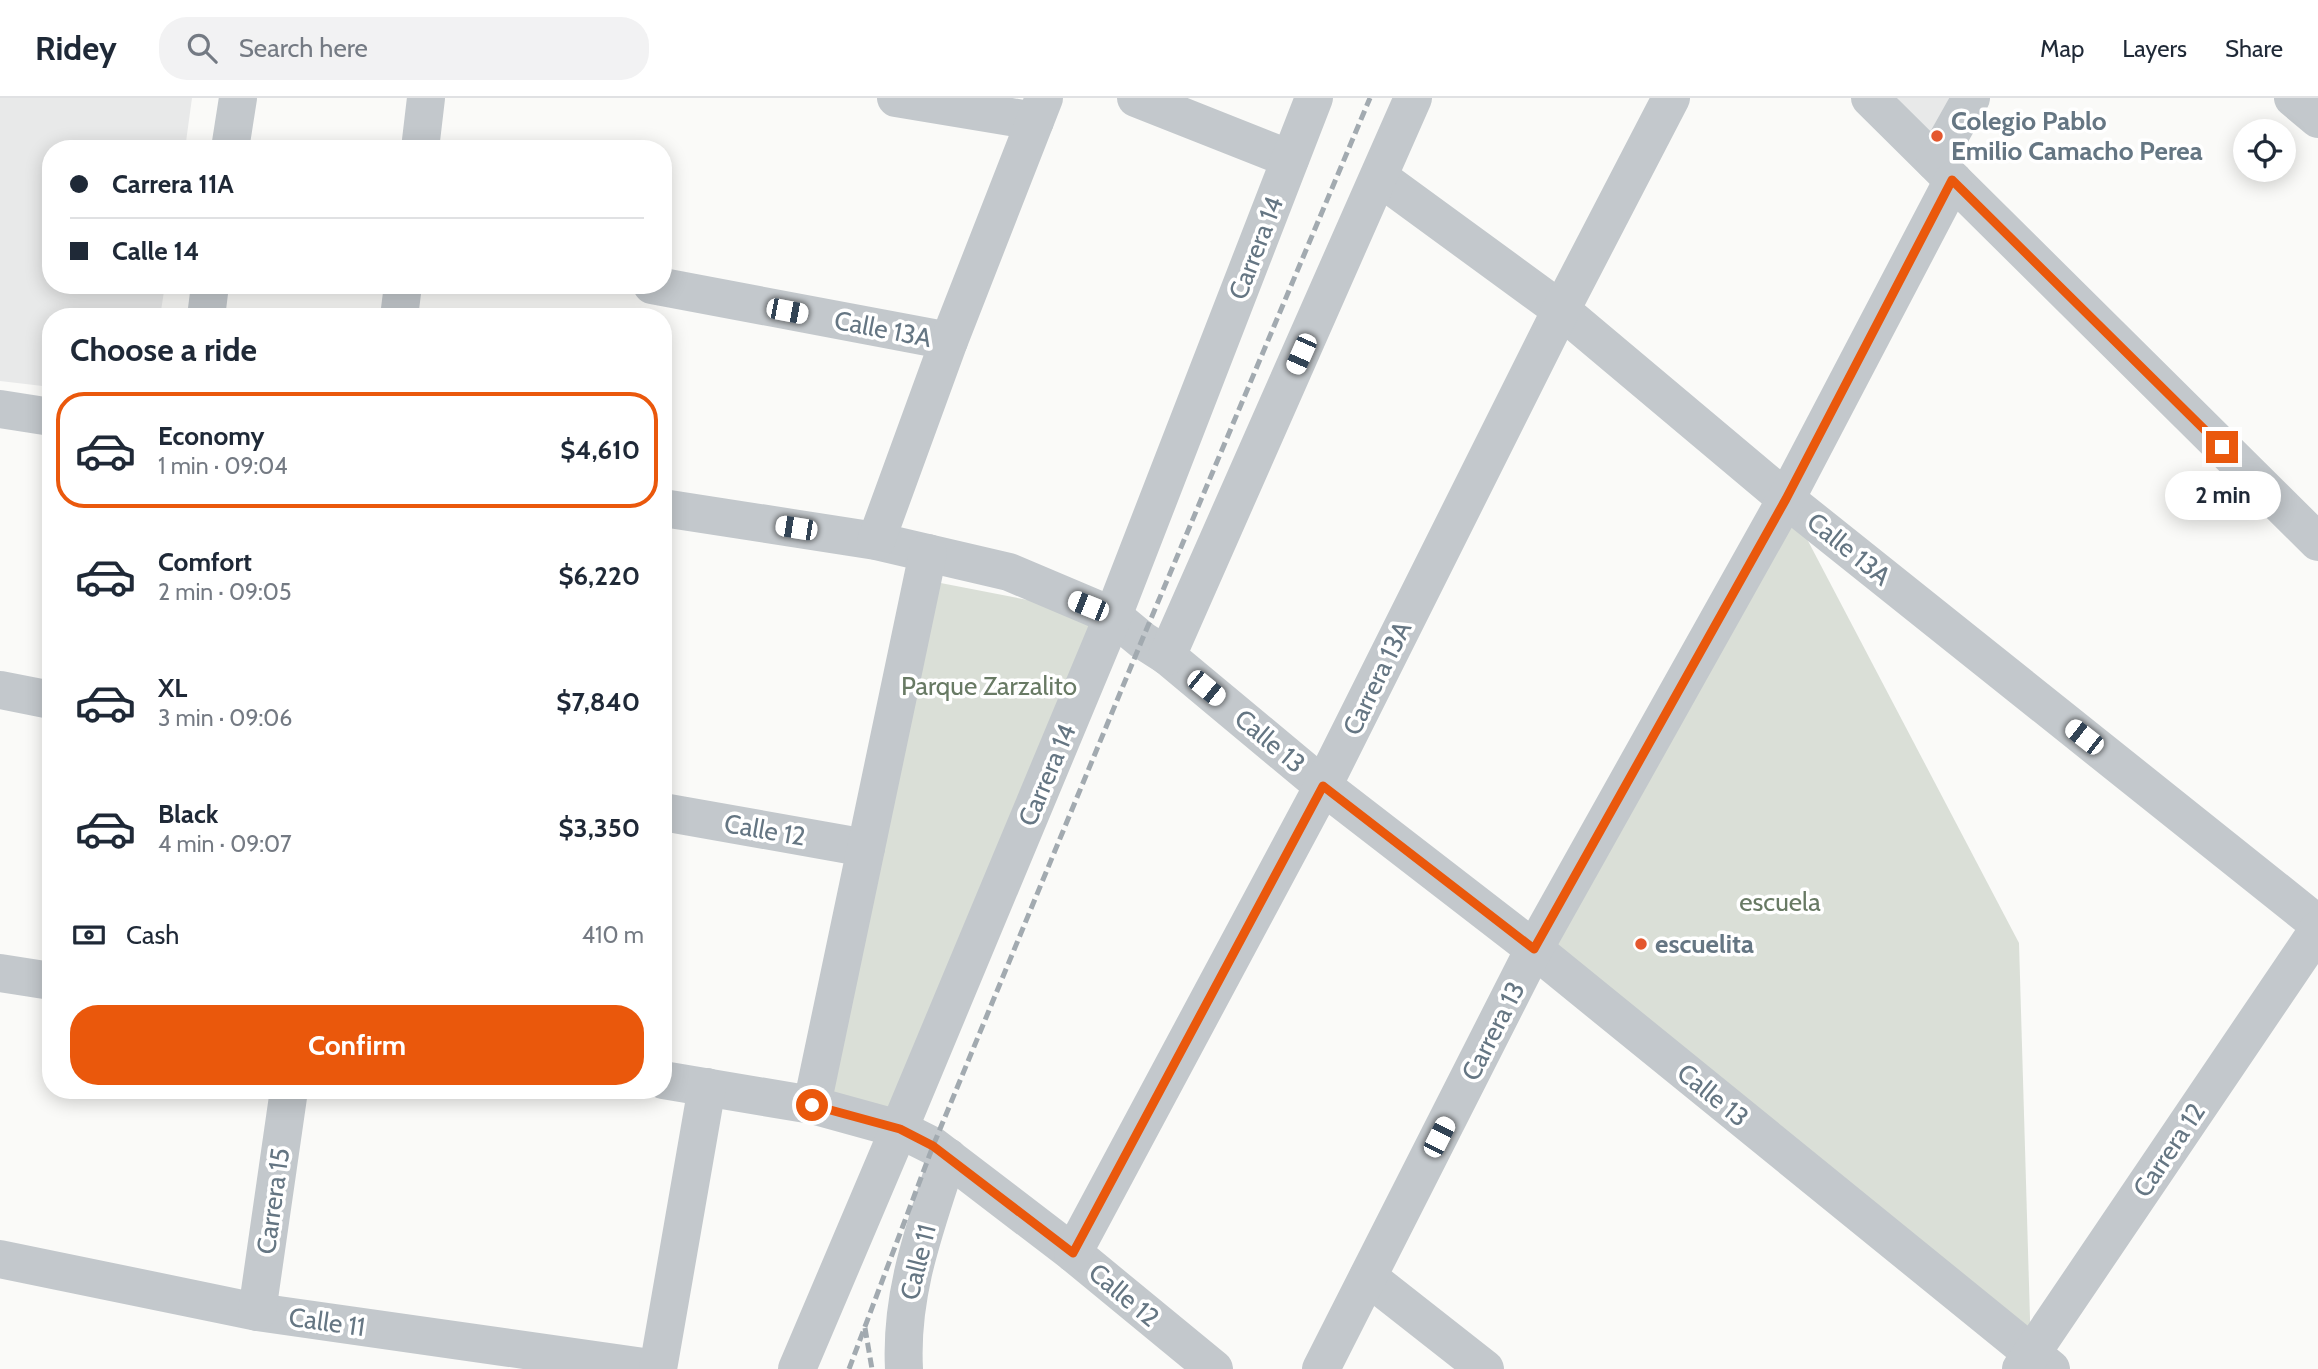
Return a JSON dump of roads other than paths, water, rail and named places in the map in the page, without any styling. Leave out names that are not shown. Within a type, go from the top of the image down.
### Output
[{"type":"street","points":[[231,140],[238,98]]},
{"type":"street","points":[[421,140],[426,98]]},
{"type":"street","points":[[876,541],[949,341],[1040,109],[896,98]]},
{"type":"street","points":[[1136,98],[1290,159]]},
{"type":"street","name":"Carrera 14","points":[[797,1369],[927,1144],[1113,616],[1314,98]]},
{"type":"street","points":[[1167,656],[1413,98]]},
{"type":"street","name":"Carrera 13A","points":[[1073,1253],[1323,786],[1561,310],[1671,98]]},
{"type":"street","points":[[1870,98],[2318,542]]},
{"type":"street","name":"Carrera 13","points":[[1321,1369],[1534,949],[1786,499],[1944,171],[1971,98]]},
{"type":"street","points":[[2293,98],[2318,119]]},
{"type":"street","name":"Calle 13A","points":[[1378,177],[1561,310],[1786,499],[2318,924]]},
{"type":"street","name":"Calle 13A","points":[[672,289],[949,341]]},
{"type":"street","points":[[0,409],[42,415]]},
{"type":"street","name":"Calle 13","points":[[672,509],[876,541],[1009,572],[1113,616],[1167,656],[1323,786],[1534,949],[2034,1364]]},
{"type":"street","points":[[812,1105],[928,553]]},
{"type":"street","points":[[0,690],[42,697]]},
{"type":"street","name":"Calle 12","points":[[672,814],[866,848]]},
{"type":"street","name":"Carrera 12","points":[[2034,1364],[2318,930]]},
{"type":"street","points":[[0,973],[42,980]]},
{"type":"street","points":[[672,1081],[812,1105],[927,1144]]},
{"type":"street","points":[[658,1369],[707,1087]]},
{"type":"street","name":"Carrera 15","points":[[257,1312],[288,1099]]},
{"type":"street","name":"Calle 12","points":[[927,1144],[1073,1253],[1214,1369]]},
{"type":"street","name":"Calle 11","points":[[904,1369],[905,1319],[927,1144]]},
{"type":"street","name":"Calle 11","points":[[0,1259],[257,1312],[658,1369]]},
{"type":"street","points":[[1368,1277],[1485,1369]]},
{"type":"railway","points":[[849,1369],[933,1146],[1370,98]]},
{"type":"railway","points":[[865,1328],[872,1369]]},
{"type":"place","name":"Colegio Pablo Emilio Camacho Perea","points":[[1937,136]]},
{"type":"place","name":"escuelita","points":[[1641,944]]},
{"type":"park label","name":"Parque Zarzalito","points":[[989,686]]},
{"type":"park label","name":"escuela","points":[[1780,902]]}]
